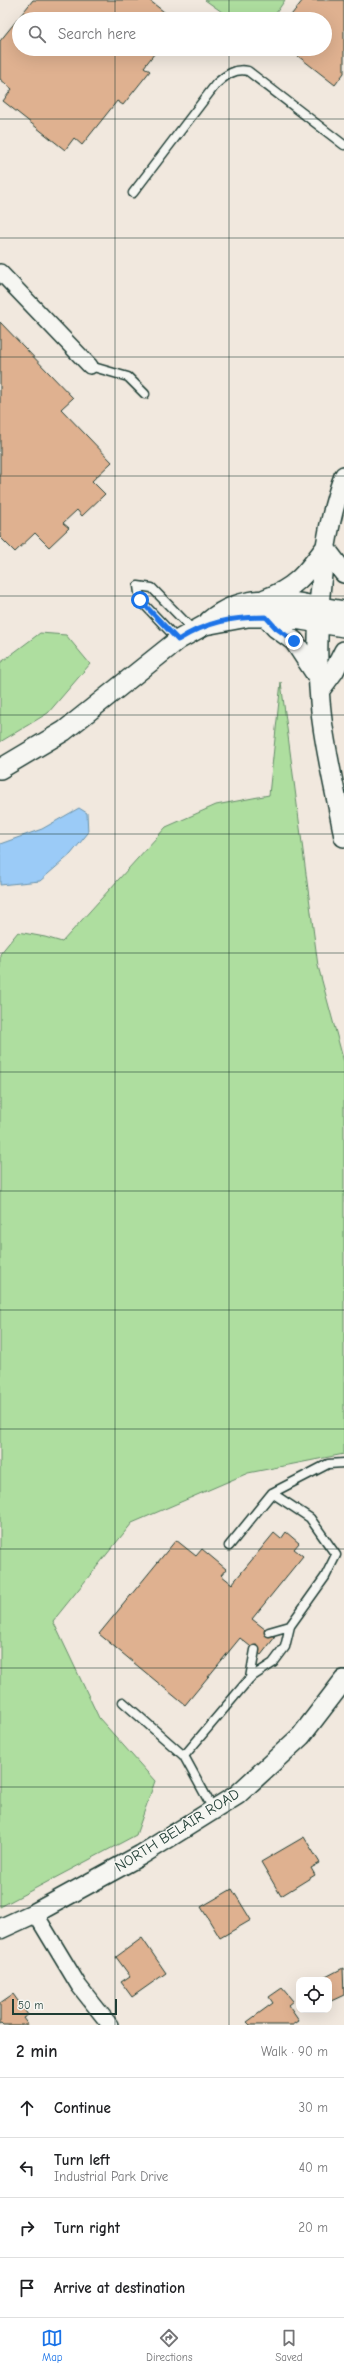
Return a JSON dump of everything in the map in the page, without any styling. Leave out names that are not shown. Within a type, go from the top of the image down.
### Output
[{"type":"street","points":[[0,272],[90,366]]},
{"type":"street","points":[[344,476],[334,507],[325,548],[320,615],[320,685],[322,720],[344,837]]},
{"type":"street","points":[[325,548],[344,573]]},
{"type":"street","points":[[0,769],[64,731],[192,632],[248,617],[265,608],[279,594],[297,583],[325,548]]},
{"type":"street","points":[[265,608],[320,615],[344,610]]},
{"type":"street","points":[[265,608],[276,628],[294,641],[320,685]]},
{"type":"street","points":[[320,615],[344,627]]},
{"type":"street","points":[[320,685],[334,671],[344,651]]},
{"type":"street","name":"NORTH BELAIR ROAD","points":[[0,1929],[35,1912],[141,1855],[237,1795],[301,1736],[344,1680]]},
{"type":"street","points":[[35,1912],[79,1986],[110,2025]]},
{"type":"lane","points":[[133,193],[216,84],[231,72],[241,69],[248,72],[344,145]]},
{"type":"lane","points":[[90,366],[128,377],[145,394]]},
{"type":"lane","points":[[138,586],[152,588],[192,632],[140,600],[138,586]]},
{"type":"lane","points":[[229,1546],[272,1493],[328,1464],[344,1463]]},
{"type":"lane","points":[[184,1756],[250,1678],[273,1664],[285,1647],[290,1626],[325,1577],[336,1555],[310,1518],[272,1493]]},
{"type":"lane","points":[[269,1632],[290,1626]]},
{"type":"lane","points":[[250,1678],[255,1650]]},
{"type":"lane","points":[[123,1702],[184,1756],[214,1810]]},
{"type":"green space","points":[[205,0],[285,0],[277,12],[222,12]]},
{"type":"green space","points":[[40,633],[66,635],[90,664],[48,713],[0,742],[0,663]]},
{"type":"green space","points":[[281,682],[318,966],[344,1062],[344,1454],[248,1473],[132,1523],[53,1621],[99,1718],[155,1781],[136,1835],[0,1907],[0,954],[18,932],[62,942],[166,827],[216,805],[269,795]]},
{"type":"water","points":[[79,808],[87,813],[88,833],[71,854],[40,881],[0,885],[0,844],[42,829]]},
{"type":"building","points":[[33,0],[149,0],[164,12],[23,12]]},
{"type":"building","points":[[303,0],[344,0],[344,73],[335,85],[298,56],[332,56],[332,12],[294,12]]},
{"type":"building","points":[[12,26],[12,56],[153,56],[144,67],[150,71],[123,105],[117,101],[82,145],[74,138],[65,150],[3,101],[12,89],[0,79],[0,41]]},
{"type":"building","points":[[0,322],[73,398],[61,409],[112,462],[92,481],[105,494],[82,516],[77,510],[63,523],[69,528],[49,547],[35,533],[15,552],[0,537]]},
{"type":"building","points":[[286,1532],[299,1543],[294,1549],[303,1556],[252,1619],[275,1637],[261,1655],[240,1638],[185,1705],[99,1634],[176,1540],[196,1556],[202,1549],[226,1569],[221,1575],[232,1584],[274,1533],[281,1539]]},
{"type":"building","points":[[304,1837],[320,1863],[311,1868],[315,1875],[281,1896],[261,1862]]},
{"type":"building","points":[[232,1889],[251,1920],[220,1938],[201,1907]]},
{"type":"building","points":[[142,1938],[166,1973],[132,1997],[121,1982],[130,1976],[116,1957]]},
{"type":"building","points":[[343,1968],[344,1995],[332,2001],[332,1977],[326,1977]]},
{"type":"building","points":[[282,1988],[293,2001],[288,2005],[299,2021],[293,2025],[250,2025],[247,2022],[273,2003],[269,1997]]},
{"type":"building","points":[[13,1994],[28,2015],[23,2018],[28,2025],[0,2024],[0,2003]]},
{"type":"route","points":[[140,600],[178,640],[193,630],[205,625],[248,617],[266,617],[276,628],[285,633],[294,641]]}]
